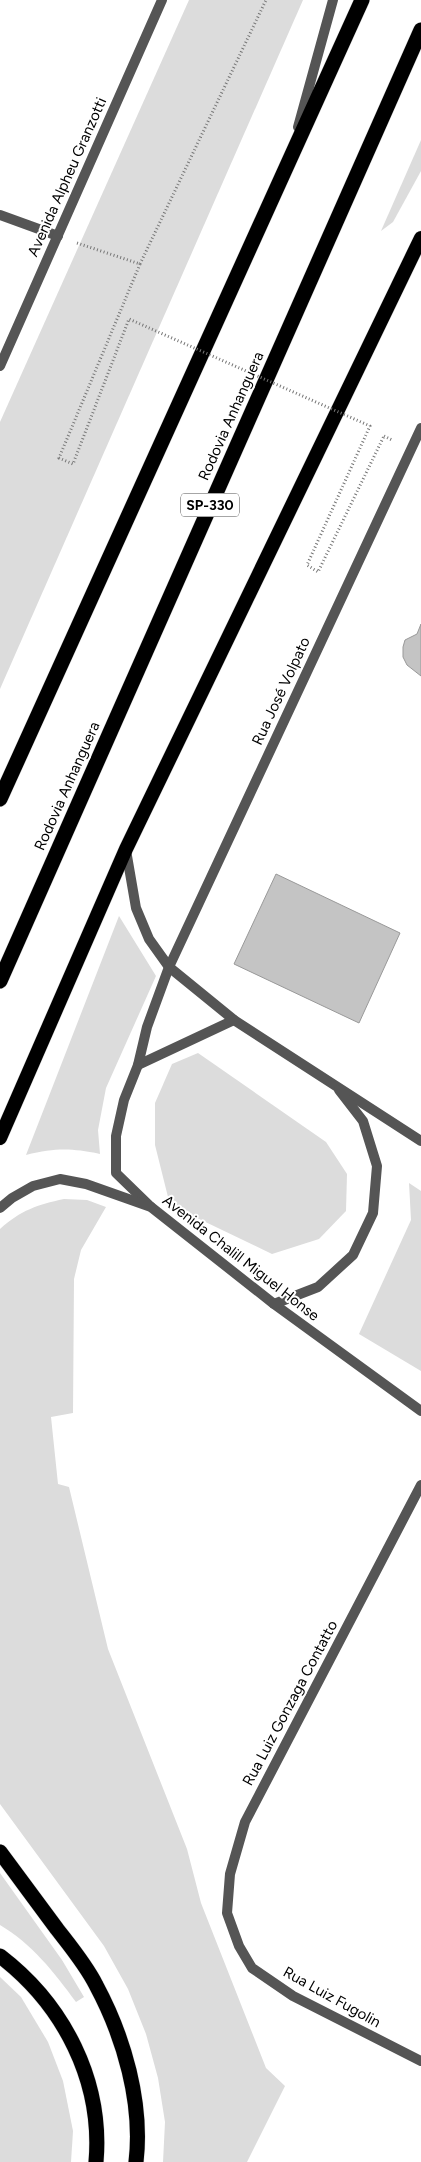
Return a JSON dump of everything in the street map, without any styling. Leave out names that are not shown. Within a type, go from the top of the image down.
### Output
[{"type":"highway","points":[[0,799],[362,0]]},
{"type":"highway","name":"Rodovia Anhanguera","points":[[0,980],[421,30]]},
{"type":"highway","points":[[0,1138],[126,849],[421,238]]},
{"type":"highway","points":[[0,1852],[96,1984],[114,2023],[128,2065],[136,2108],[136,2162]]},
{"type":"highway","points":[[0,1956],[16,1968],[44,1999],[68,2032],[86,2070],[95,2104],[98,2139],[96,2162]]},
{"type":"street","name":"Avenida Alpheu Granzotti","points":[[0,366],[162,0]]},
{"type":"street","points":[[288,163],[333,0]]},
{"type":"street","points":[[0,215],[58,236]]},
{"type":"street","name":"Rua José Volpato","points":[[151,1207],[116,1173],[116,1136],[124,1100],[138,1065],[147,1027],[169,967],[421,428]]},
{"type":"street","points":[[126,849],[136,908],[149,939],[169,967],[234,1020],[421,1141]]},
{"type":"street","points":[[138,1065],[234,1020]]},
{"type":"street","points":[[274,1304],[318,1287],[352,1255],[373,1213],[377,1166],[369,1138],[363,1120],[334,1083]]},
{"type":"street","name":"Avenida Chalill Miguel Honse","points":[[0,1208],[12,1198],[33,1186],[60,1179],[86,1184],[151,1207],[274,1304],[421,1411]]},
{"type":"street","name":"Rua Luiz Gonzaga Contatto","points":[[239,1946],[227,1913],[230,1874],[245,1822],[421,1485]]},
{"type":"street","name":"Rua Luiz Fugolin","points":[[239,1946],[252,1968],[293,1996],[421,2061]]},
{"type":"path","points":[[266,0],[140,264],[59,458],[73,464],[128,319],[370,426],[307,565],[318,572],[384,436]]},
{"type":"path","points":[[58,236],[140,264]]},
{"type":"shaded area","points":[[189,0],[303,0],[0,689],[0,422]]},
{"type":"shaded area","points":[[421,140],[421,171],[393,222],[381,231]]},
{"type":"shaded area","points":[[119,916],[156,976],[106,1088],[98,1130],[100,1154],[63,1150],[26,1155]]},
{"type":"shaded area","points":[[198,1053],[326,1142],[347,1174],[346,1211],[319,1239],[272,1254],[170,1205],[155,1145],[155,1103],[172,1064]]},
{"type":"shaded area","points":[[409,1183],[421,1191],[421,1371],[359,1334],[411,1220]]},
{"type":"shaded area","points":[[64,1199],[87,1200],[106,1207],[81,1250],[74,1279],[73,1413],[51,1417],[58,1484],[69,1487],[108,1649],[187,1849],[201,1903],[266,2068],[285,2086],[247,2162],[163,2162],[165,2122],[158,2078],[146,2034],[128,1989],[104,1946],[0,1804],[0,1229],[15,1217],[30,1209]]},
{"type":"shaded area","points":[[0,1873],[62,1960],[84,1997],[76,2002],[51,1969],[22,1941],[0,1925]]},
{"type":"shaded area","points":[[0,1977],[21,1997],[48,2042],[63,2081],[73,2131],[71,2162],[0,2162]]},
{"type":"building","points":[[421,624],[421,676],[407,665],[403,657],[403,647],[405,640],[417,634]]},
{"type":"building","points":[[276,874],[400,933],[359,1023],[234,964]]}]
